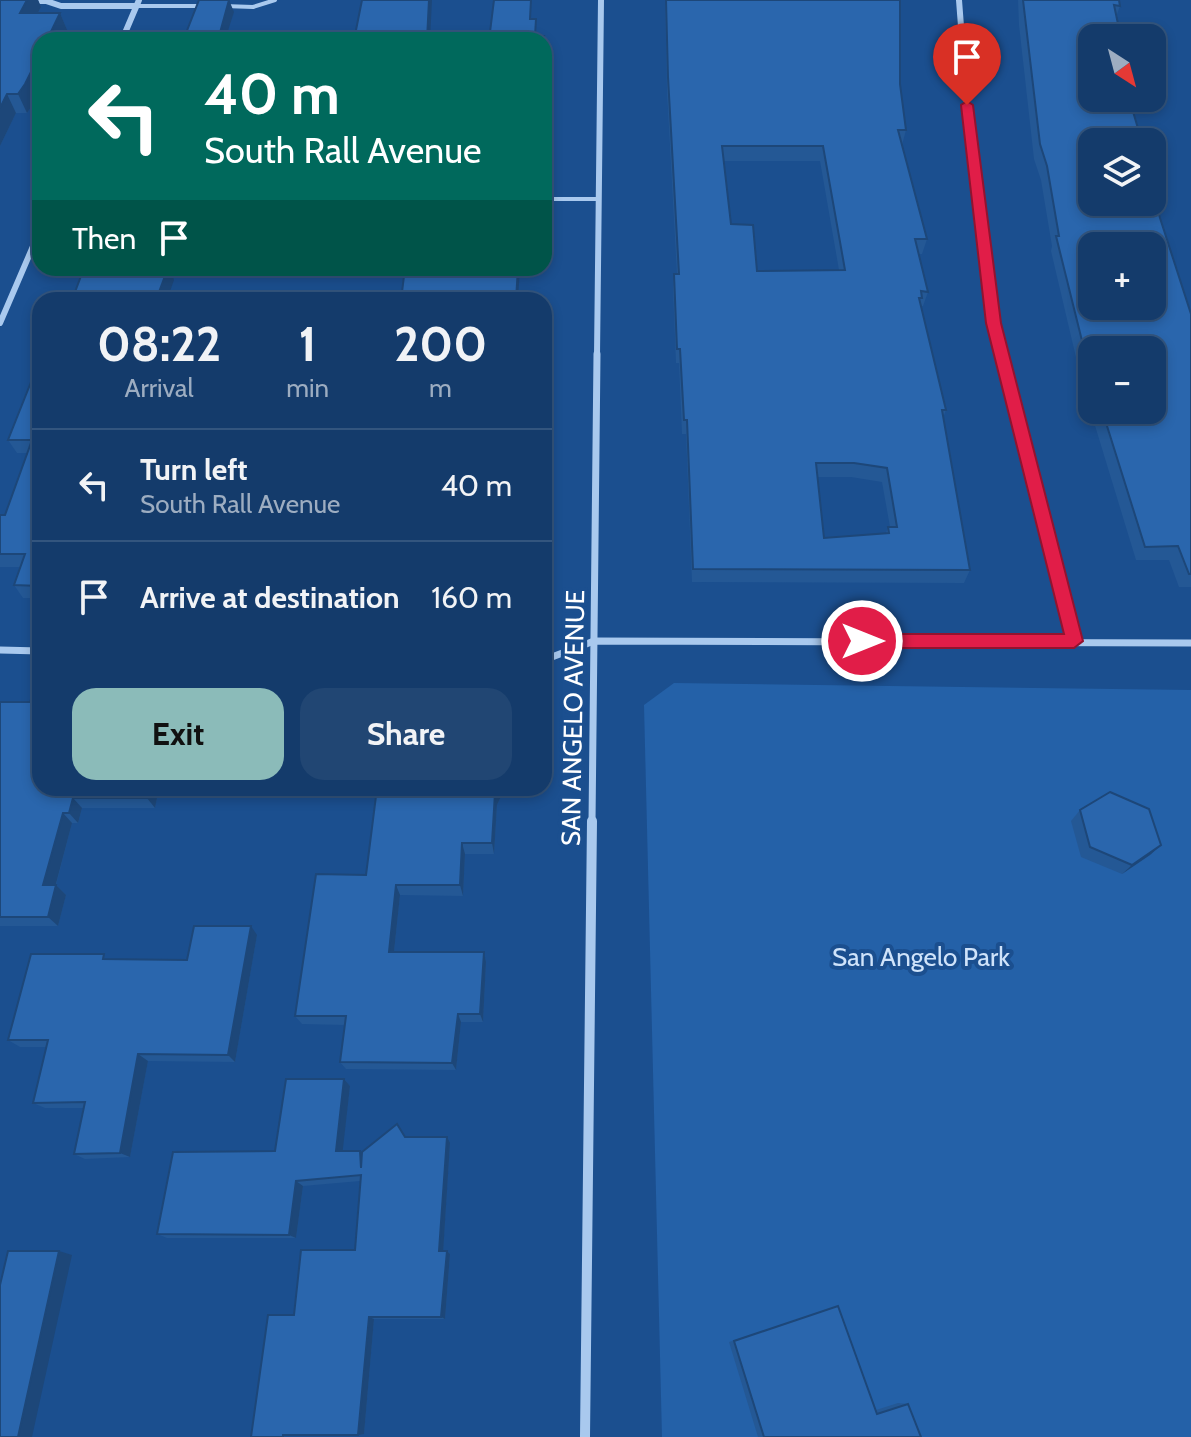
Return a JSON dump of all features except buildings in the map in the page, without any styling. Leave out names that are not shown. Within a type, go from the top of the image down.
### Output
[{"type":"street","name":"SAN ANGELO AVENUE","points":[[585,1437],[601,0]]},
{"type":"street","points":[[959,0],[969,131],[993,323],[1074,641]]},
{"type":"street","points":[[15,1],[46,1],[61,6],[137,3],[125,32]]},
{"type":"street","points":[[0,323],[32,249]]},
{"type":"street","points":[[552,657],[594,641],[1191,643]]},
{"type":"street","points":[[0,650],[32,651]]},
{"type":"lane","points":[[221,6],[253,7],[275,0]]},
{"type":"lane","points":[[137,3],[206,6]]},
{"type":"lane","points":[[552,199],[599,199]]},
{"type":"green space","name":"San Angelo Park","points":[[674,683],[1191,690],[1191,1437],[662,1437],[644,705]]},
{"type":"route","points":[[862,641],[1074,641],[993,323],[967,105]]}]
